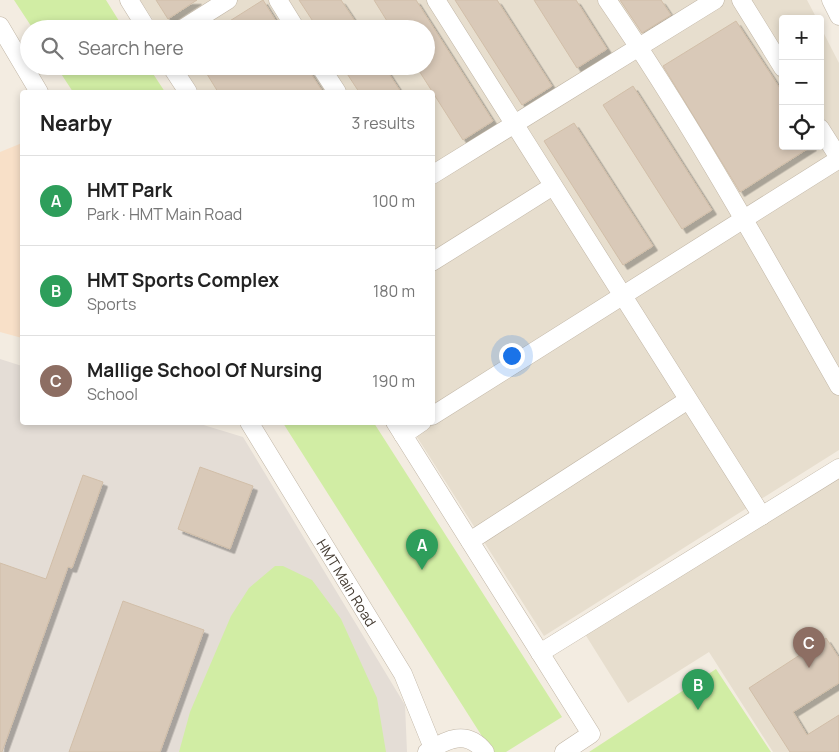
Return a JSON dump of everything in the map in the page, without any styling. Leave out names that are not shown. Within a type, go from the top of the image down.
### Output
[{"type":"street","points":[[129,0],[142,20]]},
{"type":"street","points":[[196,20],[228,0]]},
{"type":"street","points":[[278,0],[290,20]]},
{"type":"street","points":[[436,0],[762,516]]},
{"type":"street","points":[[607,0],[639,47],[744,220],[839,386]]},
{"type":"street","points":[[435,173],[715,0]]},
{"type":"street","points":[[741,0],[779,62]]},
{"type":"street","points":[[831,0],[839,16]]},
{"type":"street","points":[[0,26],[20,59]]},
{"type":"street","points":[[30,75],[39,90]]},
{"type":"street","points":[[177,75],[187,90]]},
{"type":"street","points":[[326,75],[336,90]]},
{"type":"street","points":[[435,414],[839,159],[824,135]]},
{"type":"street","points":[[435,260],[553,186]]},
{"type":"street","points":[[470,541],[688,400]]},
{"type":"street","name":"HMT Main Road","points":[[250,425],[403,674],[430,750]]},
{"type":"street","points":[[399,428],[591,734],[564,752]]},
{"type":"street","points":[[540,653],[839,468]]},
{"type":"street","points":[[430,750],[443,742],[458,738],[471,741],[485,752]]},
{"type":"shaded area","points":[[140,0],[807,0],[815,15],[779,15],[779,150],[824,150],[824,34],[839,63],[839,450],[544,636],[409,425],[435,425],[435,90],[198,90],[188,75],[435,75],[435,20],[153,20]]},
{"type":"shaded area","points":[[20,144],[20,337],[0,332],[0,152]]},
{"type":"shaded area","points":[[0,359],[20,365],[20,425],[204,425],[243,437],[405,705],[407,752],[0,752]]},
{"type":"shaded area","points":[[839,463],[839,752],[773,752],[709,652],[628,703],[580,626]]},
{"type":"green space","points":[[14,0],[106,0],[118,20],[27,20]]},
{"type":"green space","points":[[62,75],[154,75],[164,90],[72,90]]},
{"type":"green space","points":[[284,425],[375,425],[562,717],[506,752],[492,752]]},
{"type":"green space","points":[[275,566],[283,566],[312,580],[341,619],[377,698],[386,752],[179,752],[190,712],[231,616],[249,588]]},
{"type":"green space","points":[[716,669],[771,752],[589,752]]},
{"type":"building","points":[[156,0],[197,0],[168,19]]},
{"type":"building","points":[[263,0],[275,20],[231,20]]},
{"type":"building","points":[[299,0],[341,0],[354,20],[312,20]]},
{"type":"building","points":[[374,0],[416,0],[429,20],[386,20]]},
{"type":"building","points":[[455,0],[497,0],[552,86],[522,105]]},
{"type":"building","points":[[534,0],[576,0],[607,49],[577,68]]},
{"type":"building","points":[[620,0],[661,0],[671,15],[642,33]]},
{"type":"building","points":[[736,21],[779,87],[779,150],[806,150],[740,192],[663,66]]},
{"type":"building","points":[[435,30],[493,121],[463,140],[435,96],[435,90],[431,90],[422,75],[435,75]]},
{"type":"building","points":[[208,75],[312,75],[322,90],[217,90]]},
{"type":"building","points":[[348,75],[390,75],[400,90],[358,90]]},
{"type":"building","points":[[633,86],[712,210],[682,229],[603,105]]},
{"type":"building","points":[[574,123],[653,246],[623,265],[544,141]]},
{"type":"building","points":[[200,467],[253,486],[230,549],[178,529]]},
{"type":"building","points":[[83,475],[103,482],[72,568],[68,567],[2,752],[0,752],[0,563],[46,579]]},
{"type":"building","points":[[123,601],[204,630],[160,752],[69,752]]},
{"type":"building","points":[[826,638],[839,658],[839,683],[793,712],[807,735],[839,715],[839,752],[790,752],[749,688]]},
{"type":"place","name":"HMT Park","points":[[422,570]]},
{"type":"place","name":"Mallige School Of Nursing","points":[[809,668]]},
{"type":"place","name":"HMT Sports Complex","points":[[698,710]]}]
